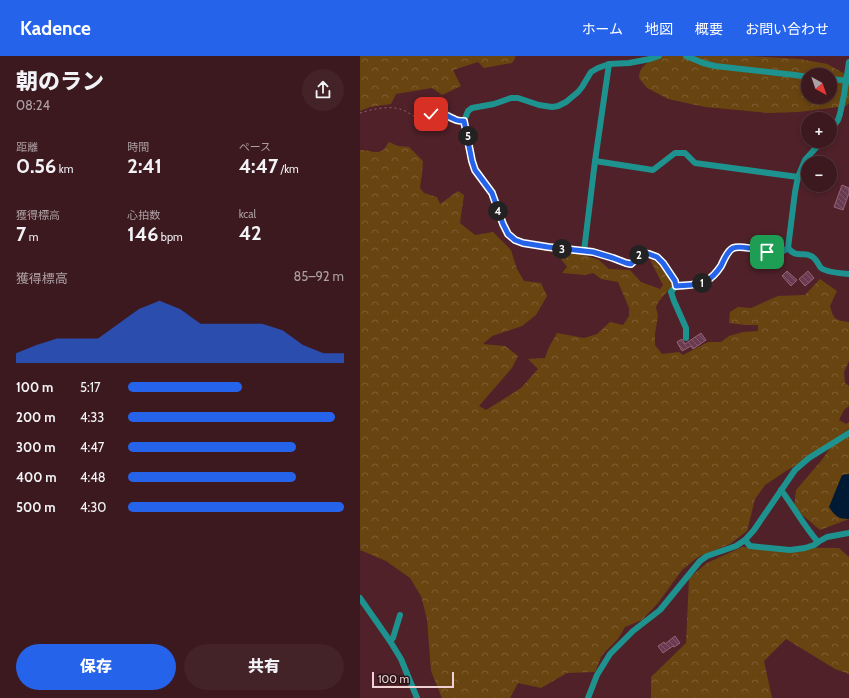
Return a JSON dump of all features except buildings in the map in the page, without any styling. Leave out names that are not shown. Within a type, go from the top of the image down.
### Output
[{"type":"street","points":[[659,56],[629,63],[609,64],[598,68],[591,72],[578,92],[566,102],[558,106],[552,107],[539,105],[518,98],[510,98],[494,104],[472,108],[468,111],[464,121],[475,170],[492,193],[503,224],[508,234],[515,240],[523,243],[570,250],[584,250],[631,264],[642,253],[649,254],[657,257],[663,263],[675,281],[676,286]]},
{"type":"street","points":[[686,56],[703,63],[716,66],[801,76]]},
{"type":"street","points":[[837,121],[848,81],[849,62]]},
{"type":"street","points":[[584,250],[609,64]]},
{"type":"street","points":[[837,80],[848,81]]},
{"type":"street","points":[[686,338],[686,328],[671,292],[676,286],[700,284],[712,277],[721,266],[731,249],[753,249],[776,253],[784,251],[788,248],[798,177],[802,165],[816,148]]},
{"type":"street","points":[[596,161],[654,170],[675,152],[685,153],[695,163],[798,177]]},
{"type":"street","points":[[788,248],[796,254],[810,255],[822,270],[834,273],[849,274]]},
{"type":"street","points":[[588,698],[597,675],[610,654],[633,631],[660,610],[700,561],[707,556],[736,546],[745,540],[754,530],[795,470],[849,433]]},
{"type":"street","points":[[781,490],[818,542]]},
{"type":"street","points":[[745,540],[750,546],[790,550],[814,545],[827,537],[849,533]]},
{"type":"street","points":[[360,598],[401,659],[417,698]]},
{"type":"street","points":[[390,641],[393,638],[400,615]]},
{"type":"path","points":[[360,113],[379,108],[394,108],[421,118],[437,113],[444,113],[455,120],[464,121]]},
{"type":"green space","points":[[360,56],[516,57],[512,63],[484,68],[478,62],[453,70],[461,86],[442,95],[432,88],[396,94],[391,104],[370,107],[360,111]]},
{"type":"green space","points":[[657,56],[750,56],[800,59],[827,64],[834,68],[801,68],[801,104],[837,104],[837,69],[849,76],[849,103],[846,106],[799,112],[768,113],[705,107],[668,99],[647,88],[639,78],[639,74],[647,63]]},
{"type":"green space","points":[[389,142],[398,146],[409,147],[423,161],[420,188],[424,193],[437,197],[440,204],[458,191],[464,195],[460,223],[475,235],[493,232],[511,250],[517,269],[524,281],[541,283],[547,296],[536,315],[522,326],[492,336],[483,344],[505,346],[518,356],[512,368],[479,406],[486,410],[521,388],[538,369],[528,359],[545,358],[557,333],[584,338],[597,334],[610,322],[623,325],[629,316],[629,308],[618,282],[601,279],[593,273],[585,275],[562,273],[567,267],[559,256],[550,250],[555,249],[566,254],[579,253],[599,260],[609,269],[630,270],[641,282],[660,289],[663,285],[650,260],[654,261],[668,271],[674,285],[656,307],[658,316],[655,345],[662,354],[679,352],[683,355],[708,342],[721,342],[729,336],[743,332],[758,331],[758,325],[729,323],[730,312],[738,307],[751,308],[778,296],[805,295],[820,279],[837,291],[830,306],[834,317],[841,321],[849,322],[849,361],[844,372],[845,383],[849,386],[849,406],[844,410],[839,420],[846,424],[849,422],[849,429],[765,485],[755,499],[747,531],[730,544],[698,557],[682,570],[658,603],[642,620],[625,627],[618,639],[602,655],[595,672],[567,673],[541,688],[518,683],[510,698],[442,698],[431,671],[427,619],[421,596],[410,578],[386,561],[360,550],[360,150],[377,152],[384,149]]},
{"type":"green space","points":[[849,434],[849,474],[842,475],[849,519],[820,530],[794,508],[796,490],[821,461],[835,441]]},
{"type":"green space","points":[[742,547],[839,548],[849,557],[849,674],[835,669],[786,639],[764,661],[772,698],[651,698],[651,677],[686,643],[689,578],[707,563]]},
{"type":"water","points":[[849,474],[849,519],[845,519],[833,513],[829,507],[842,475]]},
{"type":"route","points":[[431,114],[444,113],[455,120],[464,121],[475,170],[492,193],[503,224],[508,234],[515,240],[523,243],[548,247],[584,250],[631,264],[642,253],[649,254],[657,257],[663,263],[675,281],[676,286],[700,284],[712,277],[721,266],[731,249],[753,249],[767,252]]}]
